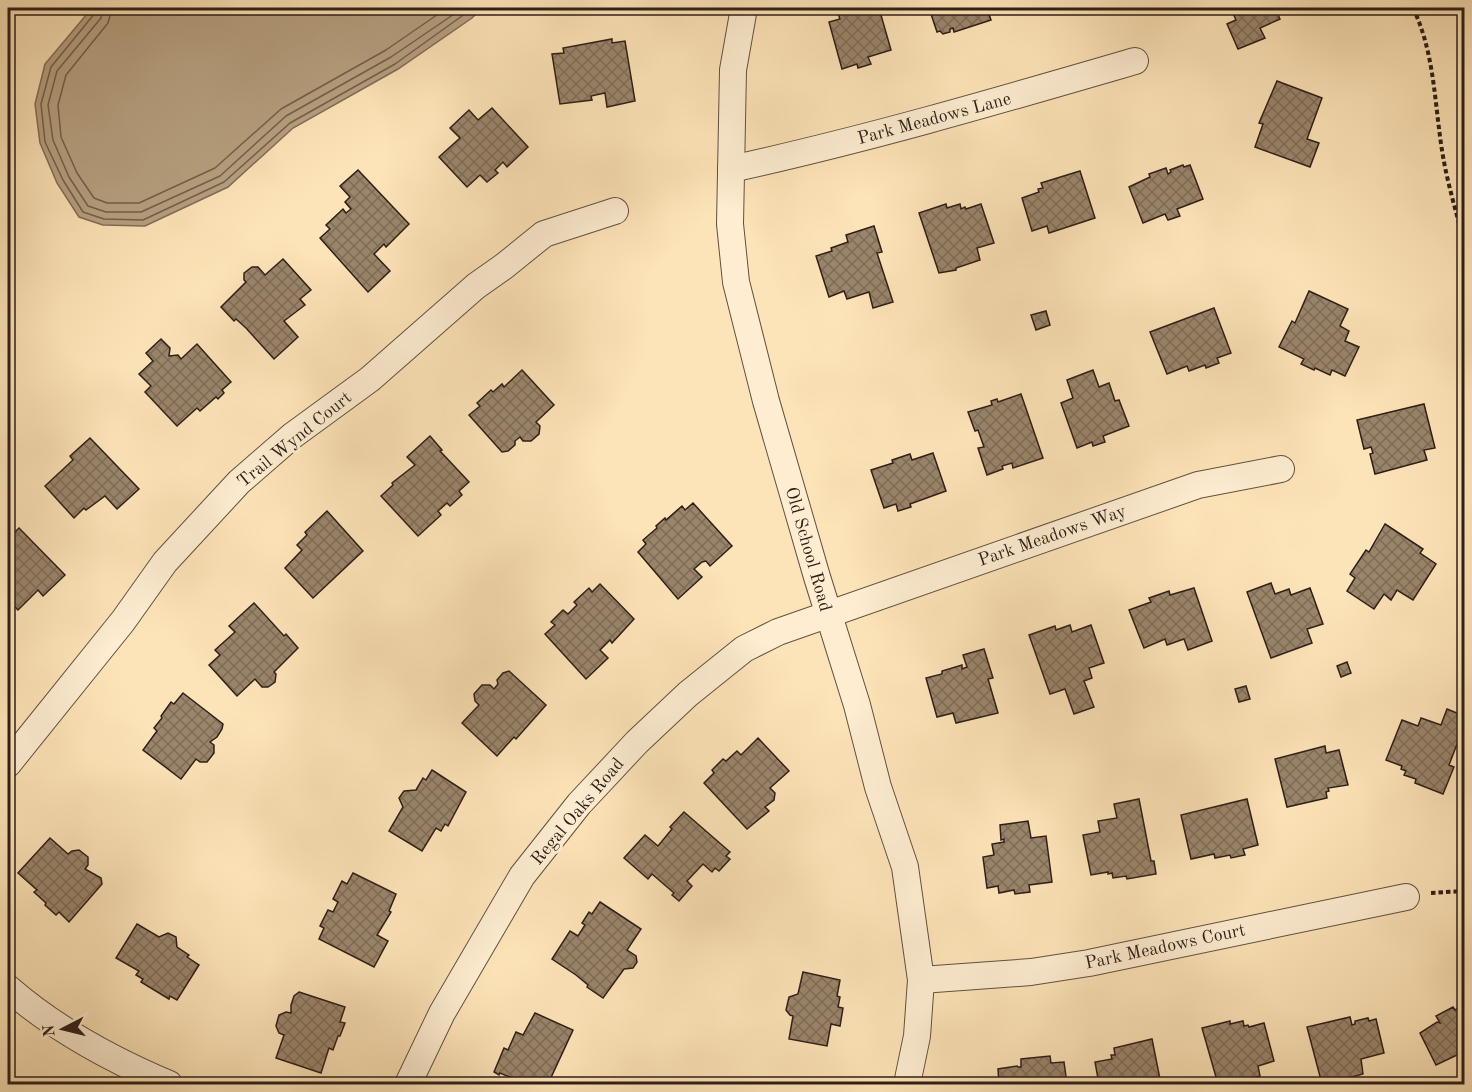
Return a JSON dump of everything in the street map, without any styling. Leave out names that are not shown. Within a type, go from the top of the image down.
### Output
[{"type":"street","name":"Old School Road","points":[[744,8],[733,70],[730,224],[736,282],[766,401],[827,615],[857,705],[878,787],[905,867],[921,980],[917,1036],[907,1084]]},
{"type":"street","name":"Park Meadows Lane","points":[[731,169],[913,125],[1136,61]]},
{"type":"street","name":"Trail Wynd Court","points":[[8,764],[123,621],[165,562],[239,482],[292,436],[370,378],[476,286],[544,234],[615,211]]},
{"type":"street","name":"Park Meadows Way","points":[[827,615],[1198,485],[1281,469]]},
{"type":"street","name":"Regal Oaks Road","points":[[408,1084],[442,1013],[522,876],[579,804],[645,734],[688,694],[744,649],[778,632],[827,615]]},
{"type":"street","name":"Park Meadows Court","points":[[921,980],[1031,972],[1089,963],[1406,897]]},
{"type":"street","points":[[8,988],[66,1031],[133,1069],[170,1084]]},
{"type":"path","points":[[1413,8],[1429,55],[1436,89],[1444,166],[1464,243]]},
{"type":"path","points":[[1406,897],[1464,891]]},
{"type":"water","points":[[92,8],[482,8],[472,18],[398,69],[293,128],[228,187],[145,226],[103,225],[79,217],[57,183],[40,143],[35,104],[45,64]]},
{"type":"building","points":[[836,8],[866,8],[867,10],[879,8],[891,50],[868,57],[871,64],[858,68],[857,64],[842,69],[829,22],[840,19]]},
{"type":"building","points":[[929,8],[987,8],[991,20],[954,32],[953,28],[950,32],[943,34],[940,31],[937,32]]},
{"type":"building","points":[[1227,8],[1275,8],[1280,19],[1260,28],[1265,38],[1238,49],[1227,24],[1236,20],[1231,9],[1228,11]]},
{"type":"building","points":[[612,39],[612,43],[625,41],[635,101],[607,107],[605,93],[591,96],[592,100],[560,104],[552,54],[564,53],[563,48]]},
{"type":"building","points":[[1277,81],[1322,98],[1307,139],[1319,143],[1310,167],[1255,147],[1263,124],[1259,123]]},
{"type":"building","points":[[492,108],[528,147],[507,167],[503,162],[495,170],[498,173],[487,182],[480,175],[467,187],[439,157],[460,138],[450,128],[469,110],[478,120]]},
{"type":"building","points":[[1183,165],[1184,167],[1190,165],[1203,199],[1177,209],[1180,216],[1168,220],[1165,214],[1143,223],[1129,187],[1150,177],[1149,174],[1166,168],[1168,174],[1170,170]]},
{"type":"building","points":[[358,170],[409,224],[386,247],[384,244],[374,254],[390,271],[368,292],[320,238],[330,229],[326,225],[343,209],[346,213],[351,209],[345,202],[350,197],[340,186]]},
{"type":"building","points":[[1080,171],[1095,218],[1049,233],[1047,226],[1032,231],[1022,198],[1039,192],[1038,189],[1043,188],[1041,183]]},
{"type":"building","points":[[946,204],[947,208],[960,204],[961,209],[965,207],[966,209],[981,204],[994,243],[977,248],[980,260],[956,268],[956,270],[939,273],[919,213]]},
{"type":"building","points":[[874,226],[882,252],[877,253],[893,302],[873,308],[869,292],[847,299],[844,291],[829,297],[816,256],[832,251],[831,248],[848,242],[846,235]]},
{"type":"building","points":[[283,259],[311,290],[300,299],[305,305],[284,321],[298,337],[274,359],[246,328],[236,319],[234,321],[221,307],[246,282],[244,273],[252,267],[258,267],[265,275]]},
{"type":"building","points":[[1309,291],[1348,309],[1340,326],[1349,331],[1345,341],[1359,347],[1345,376],[1332,370],[1330,375],[1315,368],[1314,370],[1301,364],[1304,359],[1279,347],[1292,321],[1295,323]]},
{"type":"building","points":[[1214,308],[1231,353],[1217,358],[1219,363],[1206,368],[1205,365],[1189,371],[1187,366],[1167,374],[1150,332]]},
{"type":"building","points":[[1046,311],[1050,325],[1036,330],[1031,315]]},
{"type":"building","points":[[161,339],[170,348],[169,356],[178,355],[181,359],[197,344],[231,382],[222,390],[224,393],[218,399],[216,397],[200,411],[197,408],[177,426],[145,392],[151,386],[139,374],[153,361],[146,353]]},
{"type":"building","points":[[522,370],[554,405],[536,422],[540,426],[539,434],[531,441],[523,441],[520,437],[508,451],[502,452],[469,415],[480,406],[477,403],[491,390],[493,392],[502,384],[504,387]]},
{"type":"building","points":[[1093,370],[1099,387],[1109,383],[1115,401],[1119,400],[1129,426],[1103,436],[1105,442],[1093,446],[1092,442],[1077,448],[1061,403],[1073,398],[1067,380]]},
{"type":"building","points":[[1021,394],[1043,458],[1013,468],[1012,463],[1002,466],[1003,469],[987,475],[978,448],[984,447],[968,412],[992,405],[991,401],[997,399],[998,402]]},
{"type":"building","points":[[1424,404],[1435,448],[1424,450],[1427,460],[1375,474],[1370,454],[1373,453],[1371,447],[1364,449],[1357,420]]},
{"type":"building","points":[[430,436],[442,450],[440,451],[469,482],[459,491],[462,495],[450,506],[447,503],[438,511],[441,515],[418,536],[381,496],[393,485],[392,483],[415,465],[407,457]]},
{"type":"building","points":[[90,438],[139,489],[117,509],[105,496],[86,510],[84,508],[74,518],[45,486],[73,460],[70,456]]},
{"type":"building","points":[[933,453],[946,491],[910,504],[911,507],[898,511],[896,504],[884,508],[871,470],[893,463],[892,460],[910,454],[912,460]]},
{"type":"building","points":[[693,503],[732,546],[710,566],[706,561],[694,569],[702,577],[678,599],[638,552],[646,544],[643,540],[657,528],[656,526],[682,506],[685,510]]},
{"type":"building","points":[[327,511],[363,551],[313,598],[285,568],[302,550],[297,545],[307,535],[305,532]]},
{"type":"building","points":[[1385,524],[1423,549],[1420,553],[1436,564],[1413,600],[1397,590],[1391,600],[1384,594],[1374,609],[1347,591],[1355,578],[1350,574],[1366,550],[1369,552]]},
{"type":"building","points":[[19,528],[65,575],[43,596],[38,590],[18,610],[11,603],[8,606],[8,532],[11,536]]},
{"type":"building","points":[[1271,583],[1275,594],[1289,589],[1291,595],[1310,588],[1323,624],[1307,629],[1312,643],[1271,658],[1247,592]]},
{"type":"building","points":[[600,584],[634,619],[612,643],[610,640],[600,650],[608,658],[586,679],[545,634],[555,625],[551,622],[563,610],[568,614],[577,605],[574,602],[589,588],[592,592]]},
{"type":"building","points":[[1194,588],[1212,641],[1188,650],[1184,639],[1167,645],[1165,639],[1144,648],[1129,610],[1151,602],[1149,598],[1169,591],[1170,595]]},
{"type":"building","points":[[254,603],[298,648],[274,672],[275,682],[268,687],[262,687],[255,679],[237,696],[209,665],[220,655],[215,650],[235,632],[229,626]]},
{"type":"building","points":[[1070,625],[1072,632],[1091,625],[1104,663],[1089,668],[1092,678],[1084,681],[1094,707],[1074,714],[1065,689],[1050,694],[1029,635],[1055,626],[1056,630]]},
{"type":"building","points":[[984,649],[993,678],[988,679],[998,713],[956,723],[953,713],[937,717],[926,678],[962,665],[962,669],[967,667],[963,655]]},
{"type":"building","points":[[1347,662],[1351,673],[1341,677],[1337,666]]},
{"type":"building","points":[[509,671],[546,705],[516,739],[514,737],[497,756],[462,723],[479,705],[475,701],[474,694],[482,685],[490,685],[494,689],[498,684],[497,680],[503,673]]},
{"type":"building","points":[[1246,686],[1250,699],[1239,702],[1235,689]]},
{"type":"building","points":[[183,693],[223,724],[217,737],[210,742],[214,745],[214,753],[207,762],[200,762],[196,759],[181,779],[143,750],[157,731],[154,728],[162,718],[161,716],[171,702],[174,704]]},
{"type":"building","points":[[1447,709],[1464,716],[1464,726],[1449,765],[1454,767],[1443,794],[1415,783],[1416,779],[1404,775],[1406,771],[1401,769],[1402,766],[1386,760],[1402,720],[1418,726],[1421,718],[1441,725]]},
{"type":"building","points":[[758,738],[789,771],[770,788],[775,793],[774,800],[765,807],[769,811],[747,829],[704,783],[723,759],[726,761],[737,751],[741,755]]},
{"type":"building","points":[[1325,746],[1326,753],[1339,750],[1348,785],[1328,788],[1327,798],[1287,807],[1275,759]]},
{"type":"building","points":[[432,770],[466,792],[448,826],[445,824],[441,831],[436,828],[422,851],[389,831],[403,807],[399,798],[404,791],[416,790],[423,778],[426,780]]},
{"type":"building","points":[[1139,799],[1151,861],[1154,861],[1156,874],[1127,879],[1126,876],[1113,878],[1112,873],[1108,874],[1108,872],[1091,875],[1083,835],[1100,832],[1098,821],[1117,818],[1114,804]]},
{"type":"building","points":[[1247,799],[1258,845],[1243,849],[1245,855],[1231,858],[1230,855],[1215,858],[1214,854],[1191,859],[1181,815]]},
{"type":"building","points":[[684,812],[730,852],[726,856],[730,859],[719,871],[715,868],[712,872],[703,864],[687,881],[692,886],[679,901],[672,895],[674,893],[652,874],[648,879],[624,858],[645,835],[658,846],[672,829],[670,827]]},
{"type":"building","points":[[1028,821],[1031,838],[1046,836],[1052,882],[1029,885],[1030,892],[1015,894],[1014,890],[999,893],[998,886],[987,888],[983,857],[994,855],[992,844],[1004,842],[1004,839],[1001,840],[1000,825]]},
{"type":"building","points":[[50,838],[68,854],[79,850],[88,857],[88,865],[85,869],[101,878],[102,884],[69,922],[59,912],[56,915],[45,905],[46,903],[34,892],[37,890],[18,873]]},
{"type":"building","points":[[353,873],[396,894],[389,911],[391,912],[377,935],[388,941],[374,967],[319,939],[324,928],[320,926],[328,910],[333,912],[338,902],[333,899],[342,881],[347,884]]},
{"type":"building","points":[[600,902],[641,929],[627,950],[636,956],[637,962],[633,968],[624,969],[603,998],[587,987],[588,985],[576,975],[552,959],[570,931],[578,936],[589,912],[592,914]]},
{"type":"building","points":[[137,924],[159,937],[168,933],[176,937],[177,947],[199,965],[177,1000],[170,996],[169,999],[141,982],[143,979],[136,975],[139,971],[116,958]]},
{"type":"building","points":[[803,972],[840,980],[837,996],[840,997],[838,1007],[843,1008],[840,1026],[831,1024],[827,1046],[789,1039],[793,1016],[786,1010],[789,997],[798,994]]},
{"type":"building","points":[[299,992],[345,1007],[340,1022],[345,1023],[333,1050],[329,1048],[321,1073],[276,1058],[284,1035],[279,1033],[276,1026],[279,1015],[286,1012],[291,1013],[294,996]]},
{"type":"building","points":[[1464,1005],[1464,1058],[1460,1060],[1457,1055],[1436,1065],[1420,1033],[1437,1022],[1440,1023],[1436,1016],[1453,1007],[1455,1010]]},
{"type":"building","points":[[535,1013],[573,1030],[548,1084],[526,1084],[494,1072],[504,1048],[508,1050],[516,1032],[523,1035]]},
{"type":"building","points":[[1350,1017],[1352,1025],[1355,1021],[1376,1019],[1384,1053],[1361,1059],[1363,1074],[1348,1078],[1349,1084],[1322,1084],[1307,1027]]},
{"type":"building","points":[[1230,1021],[1230,1024],[1243,1021],[1244,1026],[1249,1027],[1264,1023],[1274,1061],[1258,1066],[1260,1076],[1234,1084],[1218,1084],[1202,1028]]},
{"type":"building","points":[[1152,1039],[1161,1084],[1099,1084],[1095,1062],[1112,1059],[1111,1055],[1115,1055],[1114,1048]]},
{"type":"building","points":[[1050,1056],[1051,1063],[1064,1062],[1067,1084],[999,1084],[998,1069],[1021,1067],[1021,1059]]}]
